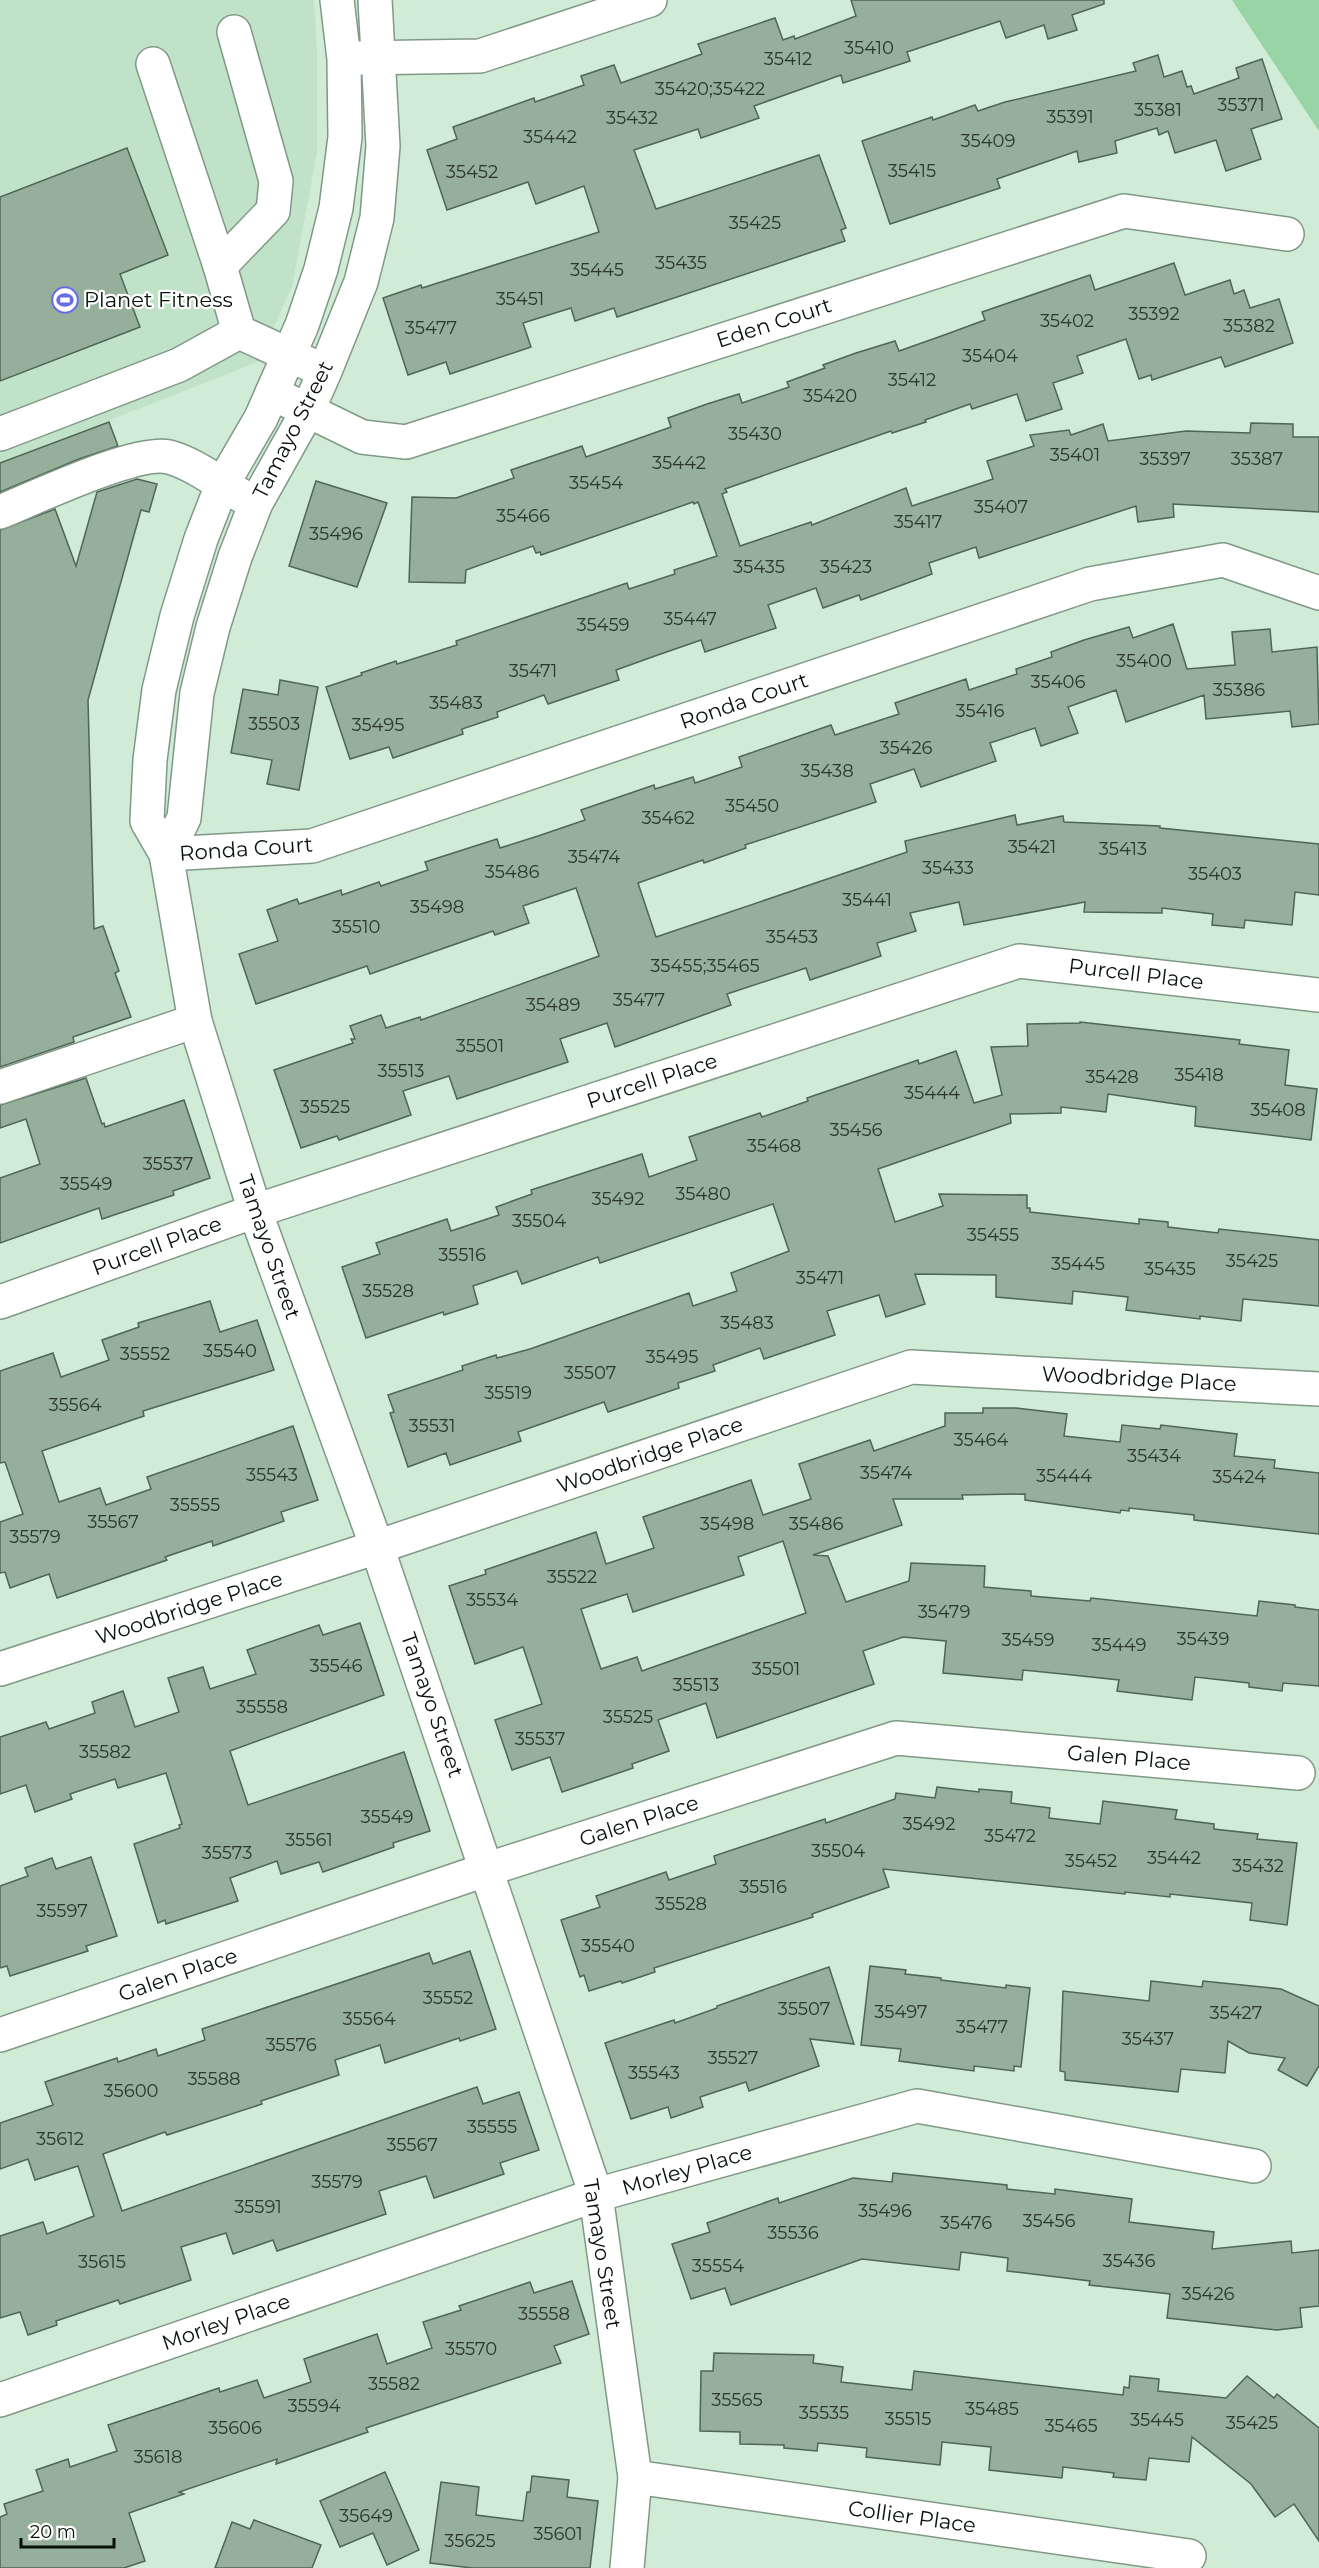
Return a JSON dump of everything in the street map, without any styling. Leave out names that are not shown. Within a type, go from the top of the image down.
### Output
[{"type":"street","name":"Tamayo Street","points":[[337,0],[344,59],[345,138],[336,208],[321,269],[291,355],[261,418],[222,485],[201,539],[177,616],[159,690],[150,760],[147,821],[166,854],[195,1022],[255,1211],[377,1547],[488,1869],[596,2195],[635,2477],[627,2568]]},
{"type":"street","name":"Tamayo Street","points":[[166,854],[184,818],[196,693],[213,627],[235,557],[256,503],[307,412],[325,371],[361,282],[377,218],[383,146],[375,0]]},
{"type":"street","points":[[344,59],[480,56],[599,8],[650,0]]},
{"type":"street","points":[[220,266],[273,211],[276,181],[234,32]]},
{"type":"street","points":[[153,64],[220,266],[239,332]]},
{"type":"street","name":"Eden Court","points":[[272,393],[362,437],[406,442],[1124,210],[1287,234]]},
{"type":"street","points":[[239,332],[325,371]]},
{"type":"street","points":[[0,434],[179,365],[239,332]]},
{"type":"street","points":[[0,512],[128,461],[154,456],[169,458],[188,465],[256,503]]},
{"type":"street","name":"Ronda Court","points":[[166,854],[312,846],[1090,584],[1223,560],[1319,593]]},
{"type":"street","name":"Purcell Place","points":[[0,1302],[255,1211],[1018,961],[1319,995]]},
{"type":"street","points":[[0,1087],[195,1022]]},
{"type":"street","name":"Woodbridge Place","points":[[0,1669],[377,1547],[911,1367],[1319,1389]]},
{"type":"street","name":"Galen Place","points":[[0,2035],[488,1869],[896,1738],[1298,1773]]},
{"type":"street","name":"Morley Place","points":[[0,2400],[596,2195],[917,2106],[1254,2166]]},
{"type":"street","name":"Collier Place","points":[[635,2477],[1189,2556]]},
{"type":"shaded area","points":[[0,0],[314,0],[317,49],[317,152],[292,287],[258,362],[0,463]]},
{"type":"green space","points":[[1232,0],[1319,0],[1319,131]]},
{"type":"building","points":[[851,0],[1104,0],[1104,4],[1072,15],[1077,30],[1048,39],[1044,25],[1006,38],[1000,21],[907,52],[910,61],[843,83],[841,75],[754,106],[759,118],[701,138],[698,129],[634,150],[656,209],[819,155],[846,228],[841,230],[845,241],[617,317],[614,308],[575,321],[571,308],[523,323],[531,347],[450,374],[446,362],[408,375],[383,298],[421,285],[422,288],[599,232],[584,186],[536,204],[528,182],[447,210],[427,150],[457,139],[453,127],[534,98],[535,102],[584,85],[581,76],[614,65],[621,83],[702,54],[698,44],[775,18],[783,40],[794,36],[795,39],[856,16]]},
{"type":"building","points":[[1158,55],[1164,77],[1182,71],[1187,87],[1191,86],[1194,94],[1239,78],[1236,68],[1262,59],[1282,119],[1251,129],[1261,159],[1226,171],[1216,140],[1175,153],[1168,131],[1159,135],[1157,128],[1115,141],[1117,153],[1079,162],[1077,151],[997,179],[1000,188],[890,224],[862,141],[975,105],[978,111],[1005,102],[1136,71],[1133,63]]},
{"type":"building","name":"Planet Fitness","points":[[127,148],[168,255],[120,274],[140,327],[0,381],[0,197]]},
{"type":"building","points":[[1174,263],[1185,295],[1230,280],[1234,294],[1244,290],[1250,308],[1279,299],[1293,343],[1225,367],[1221,357],[1152,380],[1151,375],[1139,379],[1126,339],[1077,356],[1083,373],[1053,383],[1062,409],[1026,421],[1017,394],[972,409],[970,404],[925,420],[926,422],[892,433],[891,431],[725,489],[727,492],[722,494],[740,546],[811,522],[812,525],[906,488],[912,506],[993,479],[987,461],[1034,446],[1030,435],[1069,430],[1071,435],[1103,424],[1108,441],[1186,431],[1250,433],[1251,423],[1293,424],[1293,437],[1319,437],[1319,512],[1173,504],[1174,517],[1138,522],[1136,506],[979,558],[976,547],[929,563],[932,574],[861,600],[859,595],[823,608],[816,588],[768,605],[776,628],[705,652],[701,640],[616,670],[619,680],[548,704],[544,695],[497,712],[498,717],[462,729],[463,734],[393,758],[389,747],[350,759],[326,687],[396,661],[397,664],[457,645],[456,641],[627,583],[629,589],[675,574],[674,570],[717,556],[698,502],[694,504],[693,502],[541,555],[540,552],[536,553],[533,546],[466,570],[465,583],[409,582],[412,497],[456,498],[514,478],[511,470],[582,446],[586,457],[671,427],[668,418],[707,404],[739,394],[742,403],[789,387],[787,382],[825,368],[823,365],[856,353],[895,341],[899,351],[985,320],[982,312],[1090,275],[1095,290]]},
{"type":"building","points":[[109,422],[118,446],[79,459],[0,492],[0,463]]},
{"type":"building","points":[[137,479],[157,484],[149,512],[141,510],[88,700],[94,929],[103,926],[119,971],[115,973],[131,1017],[73,1037],[74,1042],[0,1067],[0,530],[55,509],[76,566],[97,492]]},
{"type":"building","points":[[316,481],[387,503],[357,587],[289,566]]},
{"type":"building","points":[[1173,624],[1187,669],[1235,665],[1232,632],[1270,629],[1272,652],[1317,647],[1319,724],[1292,727],[1290,711],[1206,719],[1204,695],[1126,722],[1116,690],[1068,707],[1078,733],[1041,746],[1035,728],[990,743],[996,761],[921,787],[914,769],[870,784],[876,802],[745,845],[746,848],[704,863],[703,860],[638,883],[656,937],[907,852],[905,841],[1015,815],[1017,825],[1063,816],[1064,822],[1160,826],[1160,828],[1319,844],[1319,895],[1295,892],[1292,925],[1245,920],[1244,928],[1212,925],[1213,914],[1162,908],[1162,913],[1084,912],[1085,902],[964,925],[959,902],[910,913],[916,931],[877,943],[881,956],[810,980],[806,968],[727,994],[731,1005],[615,1047],[607,1023],[560,1039],[568,1062],[457,1099],[449,1076],[403,1091],[411,1115],[339,1140],[337,1136],[301,1148],[274,1070],[353,1043],[351,1039],[355,1039],[350,1026],[381,1015],[386,1028],[420,1017],[421,1020],[599,956],[576,888],[523,906],[529,923],[495,935],[493,931],[370,974],[367,966],[256,1004],[239,954],[278,941],[267,910],[297,899],[299,904],[341,890],[342,895],[379,882],[381,886],[428,870],[425,862],[497,839],[500,848],[538,836],[585,820],[581,810],[654,785],[655,789],[693,777],[695,783],[742,767],[739,757],[831,725],[835,735],[899,714],[895,703],[966,679],[969,690],[1017,674],[1016,669],[1052,657],[1051,652],[1084,640],[1129,627],[1133,638]]},
{"type":"building","points":[[280,680],[318,687],[299,790],[267,784],[272,760],[231,753],[243,689],[278,695]]},
{"type":"building","points":[[1080,1022],[1240,1040],[1239,1044],[1289,1050],[1285,1085],[1317,1089],[1311,1140],[1195,1126],[1196,1107],[1108,1094],[1106,1112],[1061,1107],[1061,1113],[1010,1114],[1011,1123],[878,1169],[895,1222],[943,1206],[939,1194],[1027,1195],[1027,1208],[1030,1208],[1030,1212],[1139,1224],[1139,1219],[1168,1222],[1168,1227],[1218,1233],[1219,1229],[1319,1240],[1319,1306],[1243,1299],[1241,1321],[1200,1316],[1200,1319],[1126,1310],[1128,1297],[1073,1291],[1072,1304],[996,1297],[996,1275],[915,1274],[925,1304],[886,1317],[879,1295],[827,1311],[835,1335],[764,1359],[760,1348],[713,1365],[715,1371],[678,1383],[679,1388],[608,1412],[604,1402],[518,1432],[521,1441],[450,1465],[446,1453],[408,1467],[390,1413],[394,1412],[388,1395],[463,1370],[462,1366],[496,1355],[497,1358],[530,1349],[689,1293],[693,1306],[737,1291],[731,1273],[789,1251],[773,1204],[600,1263],[598,1257],[522,1284],[517,1271],[473,1286],[478,1304],[444,1315],[443,1312],[366,1338],[342,1267],[380,1254],[376,1243],[447,1219],[451,1231],[499,1215],[496,1207],[532,1194],[531,1190],[642,1154],[649,1177],[697,1160],[689,1137],[760,1113],[762,1117],[808,1101],[807,1098],[918,1060],[919,1064],[956,1051],[974,1103],[1002,1095],[991,1047],[1028,1046],[1027,1024]]},
{"type":"building","points":[[86,1078],[105,1127],[184,1100],[210,1178],[173,1191],[174,1195],[102,1219],[99,1208],[0,1243],[0,1178],[40,1164],[26,1119],[0,1128],[0,1105]]},
{"type":"building","points":[[210,1301],[220,1332],[257,1320],[274,1370],[143,1411],[144,1416],[42,1451],[59,1502],[100,1488],[106,1505],[151,1489],[147,1477],[293,1426],[318,1500],[281,1512],[284,1521],[213,1546],[212,1541],[165,1557],[167,1560],[57,1598],[49,1574],[10,1588],[5,1572],[0,1573],[0,1522],[23,1514],[5,1462],[0,1463],[0,1371],[53,1353],[61,1377],[109,1360],[102,1340],[139,1327],[138,1323]]},
{"type":"building","points":[[983,1408],[1016,1408],[1067,1414],[1064,1436],[1120,1442],[1122,1425],[1160,1429],[1161,1425],[1237,1434],[1234,1456],[1275,1460],[1274,1468],[1319,1473],[1319,1534],[1194,1520],[1194,1515],[1129,1508],[1129,1511],[1121,1510],[1120,1513],[1025,1500],[1025,1494],[962,1495],[963,1499],[893,1499],[902,1525],[813,1555],[828,1556],[846,1602],[909,1581],[911,1563],[985,1566],[984,1587],[1031,1591],[1031,1596],[1090,1601],[1091,1598],[1257,1616],[1259,1601],[1295,1605],[1295,1607],[1319,1610],[1319,1686],[1283,1683],[1282,1691],[1249,1687],[1249,1683],[1195,1677],[1192,1700],[1117,1691],[1119,1680],[1023,1670],[1022,1680],[943,1673],[946,1641],[903,1637],[863,1651],[874,1684],[717,1738],[706,1703],[658,1720],[669,1751],[632,1764],[633,1768],[601,1779],[562,1792],[550,1757],[512,1770],[495,1720],[542,1704],[523,1647],[475,1664],[449,1586],[486,1574],[485,1570],[596,1532],[606,1564],[654,1548],[643,1517],[751,1480],[763,1515],[811,1499],[799,1464],[870,1440],[874,1451],[945,1426],[945,1413],[983,1413]],"holes":[[[783,1541],[806,1613],[642,1671],[637,1657],[601,1669],[581,1609],[627,1594],[633,1612],[744,1575],[738,1557]]]},
{"type":"building","points":[[360,1623],[384,1695],[230,1751],[248,1805],[404,1752],[430,1831],[393,1843],[394,1847],[323,1872],[319,1862],[281,1874],[277,1861],[230,1878],[238,1901],[166,1924],[165,1920],[158,1923],[134,1844],[180,1828],[179,1825],[182,1824],[166,1773],[118,1788],[115,1779],[70,1794],[72,1799],[35,1812],[26,1785],[0,1794],[0,1737],[46,1722],[49,1729],[95,1713],[92,1702],[123,1691],[135,1727],[179,1712],[168,1678],[203,1667],[210,1689],[256,1674],[247,1650],[319,1625],[323,1635]]},
{"type":"building","points":[[937,1787],[979,1792],[979,1789],[1012,1792],[1011,1803],[1050,1808],[1049,1818],[1100,1824],[1103,1801],[1177,1810],[1175,1819],[1214,1824],[1214,1829],[1258,1834],[1257,1839],[1297,1843],[1287,1925],[1250,1920],[1252,1903],[1170,1894],[1170,1897],[1125,1892],[1125,1894],[883,1869],[889,1887],[812,1914],[813,1917],[654,1968],[655,1972],[622,1983],[621,1981],[589,1991],[584,1975],[580,1977],[561,1920],[600,1907],[596,1896],[666,1872],[669,1880],[716,1864],[714,1856],[825,1819],[826,1823],[895,1799],[896,1793],[935,1798]]},
{"type":"building","points":[[91,1857],[117,1936],[86,1946],[88,1951],[10,1976],[7,1966],[0,1968],[0,1886],[28,1876],[25,1868],[52,1858],[56,1869]]},
{"type":"building","points":[[470,1951],[496,2029],[460,2041],[459,2038],[385,2063],[380,2045],[335,2060],[339,2075],[261,2101],[262,2104],[167,2135],[165,2132],[103,2154],[122,2211],[477,2087],[483,2104],[519,2092],[539,2150],[500,2163],[504,2174],[434,2198],[426,2176],[379,2191],[386,2214],[277,2251],[273,2240],[233,2254],[226,2233],[181,2247],[191,2280],[120,2304],[118,2300],[56,2321],[57,2325],[28,2335],[20,2312],[0,2318],[0,2236],[43,2222],[47,2234],[94,2216],[78,2166],[35,2180],[28,2159],[0,2169],[0,2123],[53,2105],[45,2082],[117,2058],[118,2062],[156,2049],[158,2056],[205,2040],[202,2029],[429,1953],[433,1964]]},
{"type":"building","points":[[870,1966],[906,1970],[905,1974],[941,1978],[941,1980],[1006,1988],[1006,1985],[1030,1988],[1021,2067],[1014,2066],[1014,2071],[974,2066],[974,2071],[899,2061],[901,2049],[861,2045]]},
{"type":"building","points":[[829,1967],[854,2044],[810,2039],[819,2066],[749,2091],[746,2082],[700,2097],[703,2107],[671,2118],[668,2107],[631,2119],[605,2043],[674,2020],[675,2023]]},
{"type":"building","points":[[1151,1981],[1202,1987],[1203,1981],[1281,1989],[1319,2006],[1319,2066],[1307,2086],[1278,2070],[1285,2058],[1249,2053],[1228,2041],[1225,2073],[1181,2069],[1178,2092],[1065,2080],[1065,2072],[1060,2071],[1063,1991],[1149,2001]]},
{"type":"building","points":[[893,2173],[1007,2185],[1007,2189],[1055,2194],[1055,2189],[1132,2199],[1129,2222],[1214,2232],[1212,2249],[1291,2241],[1292,2253],[1319,2250],[1319,2306],[1300,2308],[1302,2327],[1277,2330],[1167,2318],[1170,2294],[1089,2285],[1090,2281],[1007,2271],[1008,2258],[961,2252],[959,2270],[862,2259],[731,2305],[725,2288],[691,2299],[672,2244],[710,2232],[707,2223],[778,2198],[779,2203],[853,2178],[892,2182]]},
{"type":"building","points":[[572,2281],[589,2334],[554,2346],[561,2363],[366,2428],[368,2432],[276,2464],[277,2459],[179,2492],[184,2494],[129,2513],[145,2561],[124,2568],[0,2568],[0,2517],[7,2514],[4,2504],[43,2491],[36,2470],[68,2459],[70,2467],[117,2451],[108,2425],[219,2388],[220,2392],[257,2380],[264,2398],[311,2382],[304,2359],[377,2334],[387,2364],[432,2348],[423,2322],[461,2310],[459,2306],[530,2282],[534,2293]]},
{"type":"building","points":[[714,2353],[814,2355],[813,2363],[843,2367],[841,2382],[912,2390],[914,2371],[1123,2395],[1124,2387],[1129,2388],[1130,2376],[1159,2379],[1158,2391],[1226,2398],[1247,2376],[1274,2398],[1277,2394],[1319,2428],[1319,2541],[1294,2504],[1275,2517],[1251,2484],[1192,2437],[1189,2462],[1149,2458],[1146,2480],[1113,2477],[1114,2473],[1063,2467],[1062,2478],[989,2470],[991,2447],[942,2442],[940,2465],[866,2457],[867,2448],[818,2443],[817,2451],[784,2448],[784,2445],[740,2444],[740,2432],[700,2431],[701,2371],[713,2371]]},
{"type":"building","points":[[385,2472],[419,2550],[387,2565],[373,2533],[340,2547],[320,2501]]},
{"type":"building","points":[[532,2476],[569,2480],[567,2497],[598,2501],[590,2568],[472,2568],[430,2563],[441,2482],[479,2487],[476,2515],[523,2521]]},
{"type":"building","points":[[254,2520],[321,2545],[312,2568],[215,2568],[232,2522],[250,2529]]},
{"type":"place","name":"Planet Fitness","points":[[65,300]]}]
